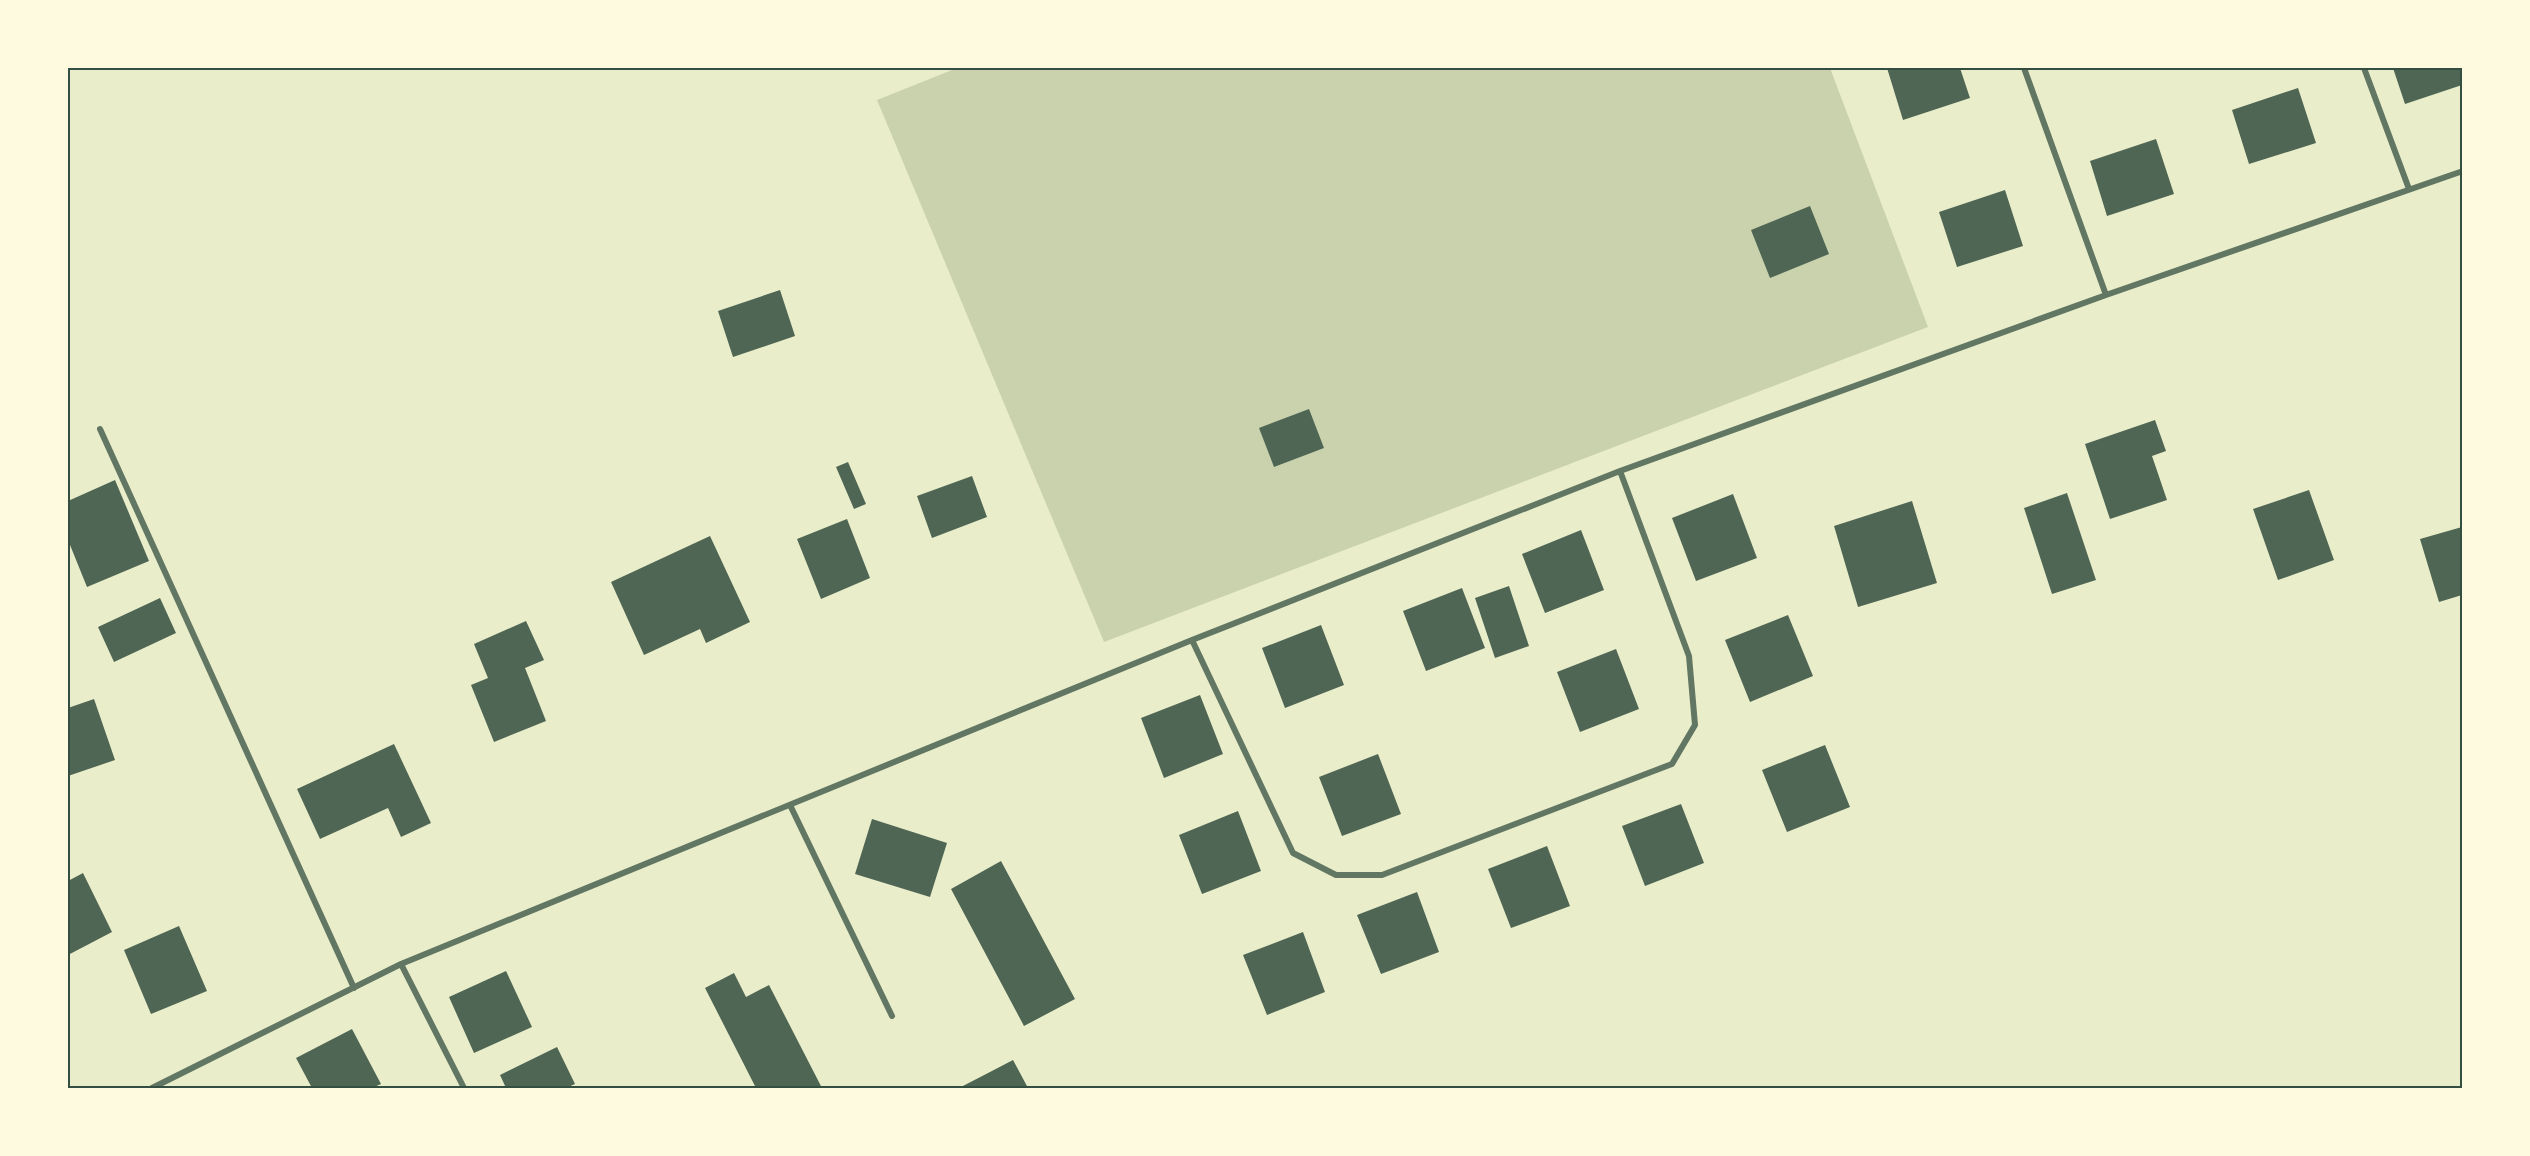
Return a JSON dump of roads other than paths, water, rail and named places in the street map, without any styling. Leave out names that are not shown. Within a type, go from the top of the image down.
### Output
[{"type":"street","points":[[2024,68],[2106,295]]},
{"type":"street","points":[[2364,68],[2409,189]]},
{"type":"street","points":[[152,1089],[401,964],[1192,639],[1620,471],[2106,295],[2460,172]]},
{"type":"street","points":[[100,429],[354,988]]},
{"type":"street","points":[[1192,639],[1293,853],[1336,875],[1382,875],[1672,764],[1695,725],[1689,656],[1620,471]]},
{"type":"street","points":[[790,805],[892,1016]]},
{"type":"street","points":[[401,964],[465,1089]]}]
